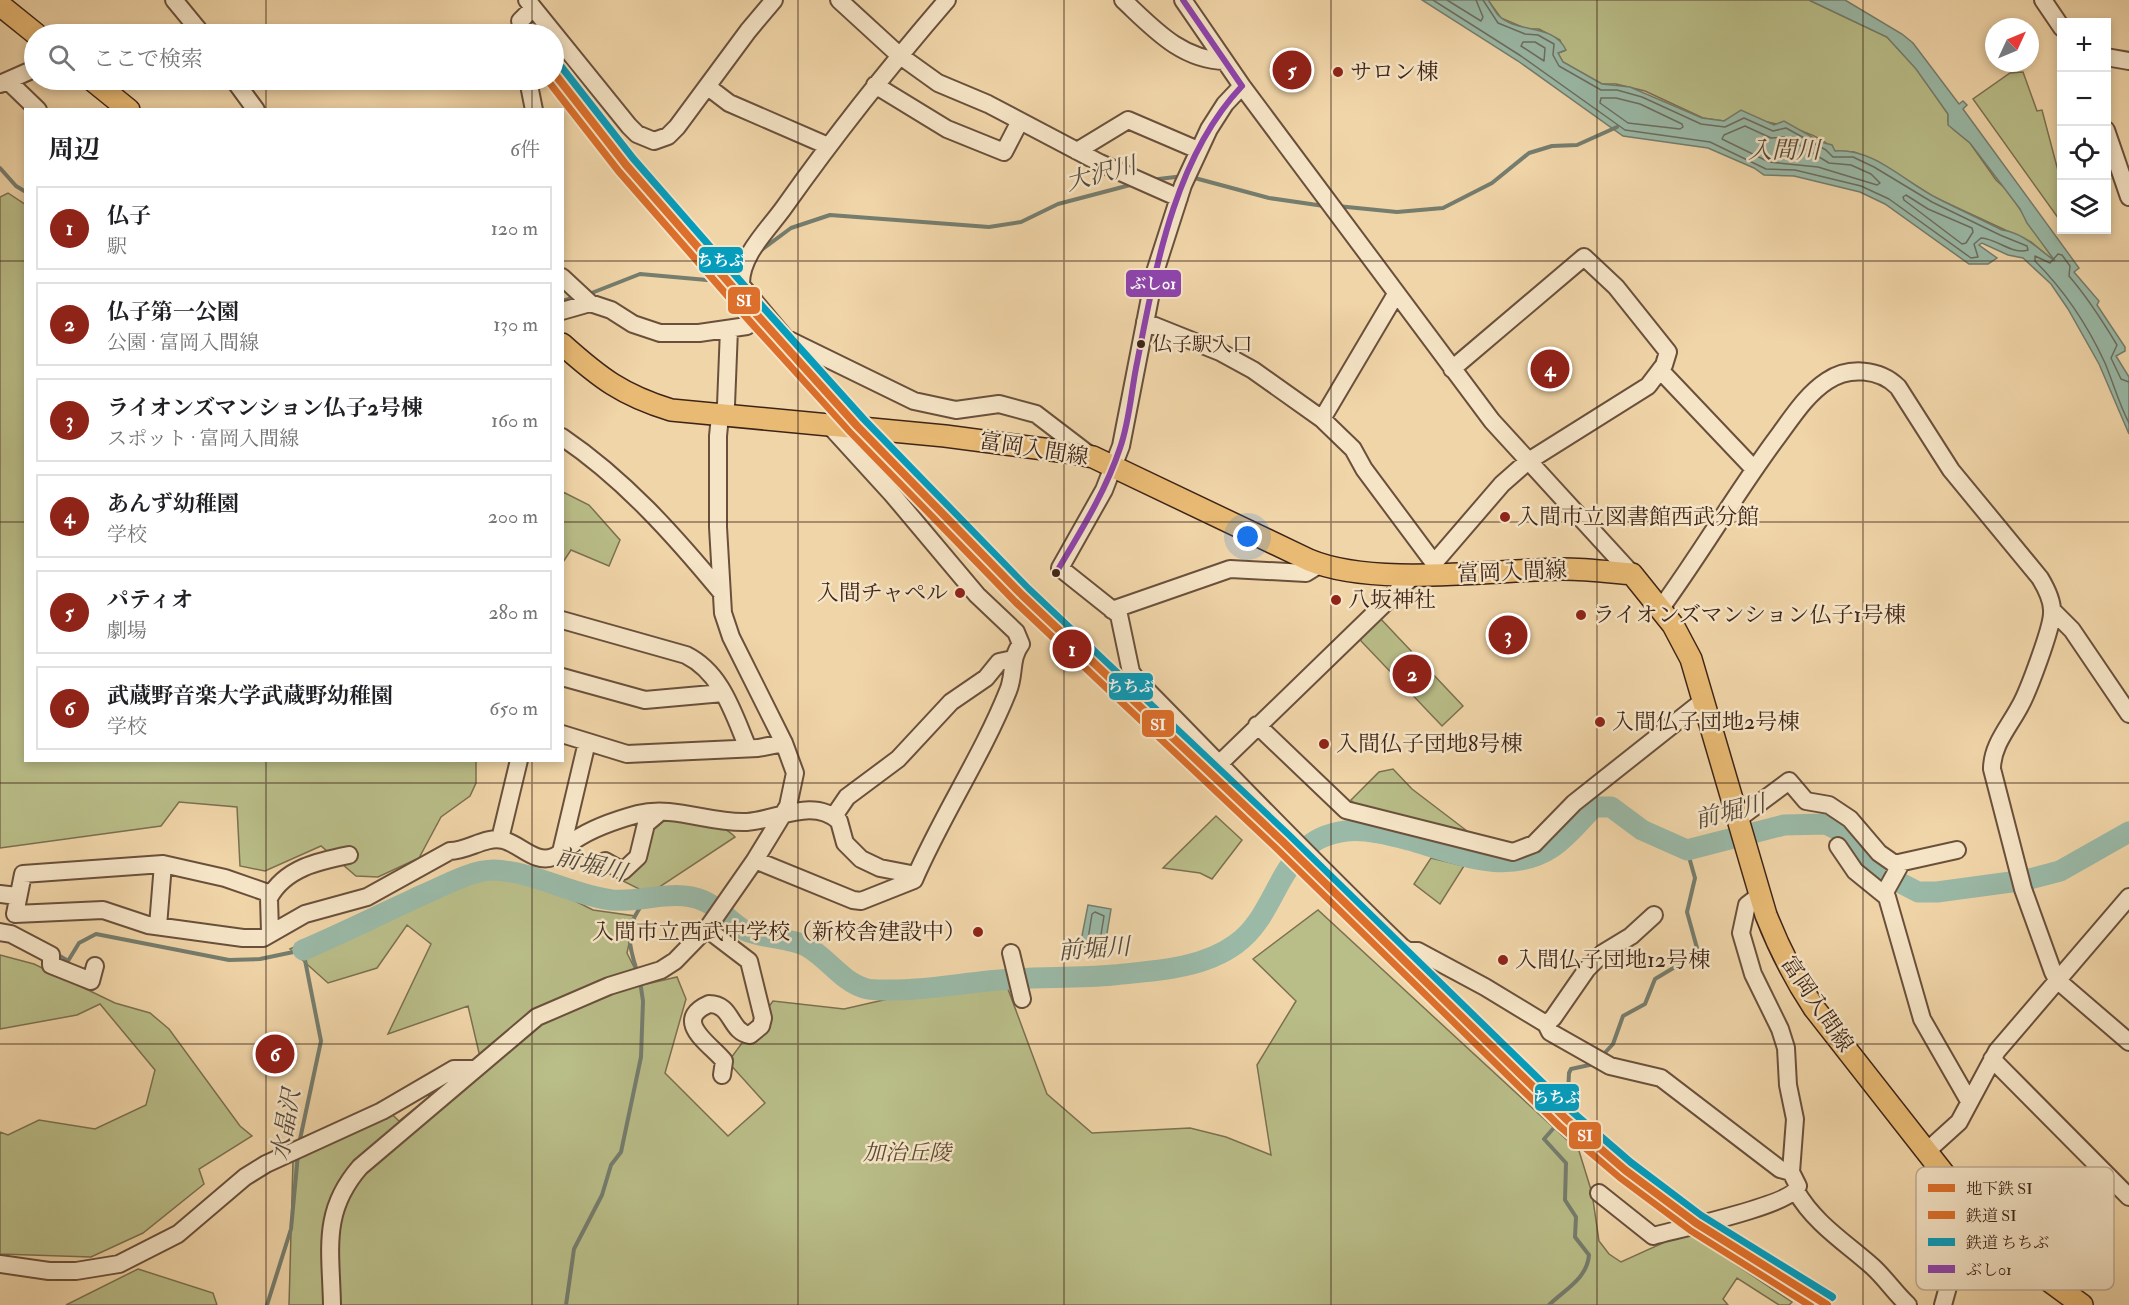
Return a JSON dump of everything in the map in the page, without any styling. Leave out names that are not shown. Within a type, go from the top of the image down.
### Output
[{"type":"main road","points":[[0,5],[24,24]]},
{"type":"main road","points":[[104,90],[127,108]]},
{"type":"main road","name":"富岡入間線","points":[[564,346],[600,378],[631,396],[671,410],[945,436],[1074,453],[1093,458],[1319,565],[1365,572],[1414,574],[1436,568],[1566,569],[1632,574],[1673,625],[1691,659],[1779,948],[1814,1008],[1939,1167]]},
{"type":"main road","name":"富岡入間線","points":[[2062,1290],[2082,1305]]},
{"type":"street","points":[[174,0],[194,24]]},
{"type":"street","points":[[564,46],[629,126],[645,139],[654,141],[668,136],[708,87],[747,31],[774,0]]},
{"type":"street","points":[[839,0],[899,55],[938,83],[1020,121],[1077,151],[1181,191]]},
{"type":"street","points":[[948,0],[875,85],[751,252],[742,274],[741,285],[785,338],[914,401],[956,410],[999,404],[1036,414],[1093,458]]},
{"type":"street","points":[[1122,0],[1172,45],[1207,60],[1225,61]]},
{"type":"street","points":[[1183,0],[1242,86],[1452,369],[1527,462],[1632,574]]},
{"type":"street","points":[[2043,0],[2057,22]]},
{"type":"street","points":[[519,21],[530,4],[546,24]]},
{"type":"street","points":[[2111,58],[2129,61]]},
{"type":"street","points":[[24,73],[4,82],[36,108]]},
{"type":"street","points":[[875,85],[947,129],[1004,152],[1020,121]]},
{"type":"street","points":[[1242,86],[1225,104],[1195,157],[1181,191],[1158,263],[1145,322],[1128,422],[1114,468],[1060,568],[1119,615],[1131,672],[1137,680],[1218,765],[1277,820],[1303,851],[1408,951],[1418,951],[1456,971],[1546,1024],[1550,1032],[1598,1060],[1661,1078],[1780,1169],[1791,1172],[1796,1178],[1797,1191],[1804,1204],[1822,1224],[1875,1269],[1908,1305]]},
{"type":"street","points":[[708,87],[729,103],[828,146]]},
{"type":"street","points":[[241,90],[255,108]]},
{"type":"street","points":[[530,90],[534,108]]},
{"type":"street","points":[[1077,151],[1128,120],[1195,157]]},
{"type":"street","points":[[2111,144],[2129,196]]},
{"type":"street","points":[[1145,322],[1220,352],[1253,370],[1322,419],[1353,449],[1364,469],[1436,568],[1502,484],[1527,462],[1648,386],[1660,370],[1668,352],[1616,287],[1584,257],[1452,369]]},
{"type":"street","points":[[564,279],[587,299],[633,324],[660,333],[747,326],[763,312]]},
{"type":"street","points":[[1322,419],[1396,294]]},
{"type":"street","points":[[564,310],[587,299]]},
{"type":"street","points":[[332,1305],[332,1215],[339,1195],[360,1167],[537,1017],[675,961],[708,927],[732,895],[784,814],[792,792],[795,773],[784,743],[731,637],[723,613],[718,527],[720,416],[726,405],[729,329]]},
{"type":"street","points":[[1660,370],[1754,469]]},
{"type":"street","points":[[1661,608],[1698,557],[1754,469],[1804,402],[1827,381],[1844,373],[1870,372],[1887,376],[1898,387],[1951,470],[2040,578],[2050,598],[2053,611],[2050,627],[2022,703],[1992,754],[1992,769],[2021,881],[2057,980],[2129,1042]]},
{"type":"street","points":[[755,860],[853,900],[861,901],[906,885],[916,875],[936,831],[1009,690],[1013,659],[1021,644],[1016,632],[977,595],[892,494],[830,426]]},
{"type":"street","points":[[564,438],[599,464],[662,524],[721,592]]},
{"type":"street","points":[[1112,610],[1230,569],[1306,573],[1319,565]]},
{"type":"street","points":[[1218,765],[1414,574]]},
{"type":"street","points":[[2053,611],[2072,630],[2129,714]]},
{"type":"street","points":[[564,621],[686,655],[702,663],[717,679],[748,748]]},
{"type":"street","points":[[834,816],[847,797],[898,759],[951,702],[986,678],[999,662],[1013,659]]},
{"type":"street","points":[[564,678],[645,700],[723,693]]},
{"type":"street","points":[[1257,725],[1346,810],[1513,852],[1534,844],[1574,803],[1704,700]]},
{"type":"street","points":[[564,735],[627,754],[748,748],[784,743]]},
{"type":"street","points":[[561,852],[587,742]]},
{"type":"street","points":[[500,839],[519,762]]},
{"type":"street","points":[[1742,830],[1789,781],[1806,801],[1829,805],[1850,819],[1879,853],[1890,880],[1922,1019],[1969,1101]]},
{"type":"street","points":[[10,926],[103,910],[158,926],[243,938],[263,938],[305,914],[367,897],[443,854],[462,851],[500,839],[514,844],[539,859],[553,857],[573,841],[605,824],[641,813],[680,813],[726,822],[755,821],[784,814],[823,810],[834,816],[842,826],[845,843],[861,859],[880,868],[916,875]]},
{"type":"street","points":[[605,861],[623,871],[638,857],[646,824],[658,813]]},
{"type":"street","points":[[1838,846],[1855,871],[1890,880],[1957,850]]},
{"type":"street","points":[[270,932],[271,894],[286,878],[307,865],[349,855]]},
{"type":"street","points":[[10,926],[23,874],[162,864],[225,878],[271,894]]},
{"type":"street","points":[[158,926],[162,864]]},
{"type":"street","points":[[0,894],[17,896]]},
{"type":"street","points":[[1761,895],[1747,905],[1741,933],[1753,974],[1780,1029],[1786,1048],[1788,1085],[1795,1119],[1791,1172]]},
{"type":"street","points":[[1927,1152],[1959,1122],[1992,1059],[2129,897]]},
{"type":"street","points":[[1546,1024],[1553,1018],[1587,969],[1604,953],[1631,936],[1654,915]]},
{"type":"street","points":[[10,926],[51,955],[51,965],[91,981],[95,966]]},
{"type":"street","points":[[708,927],[749,961],[763,1018],[761,1026],[750,1035],[736,1028],[727,1011],[720,1006],[709,1004],[700,1011],[694,1021],[696,1032],[724,1061],[722,1075]]},
{"type":"street","points":[[1011,953],[1022,999]]},
{"type":"street","points":[[1992,1059],[2099,1167]]},
{"type":"street","points":[[0,1264],[49,1271],[88,1270],[119,1264],[178,1234],[245,1177],[307,1144],[382,1111],[454,1069],[474,1069]]},
{"type":"street","points":[[2114,1182],[2129,1197]]},
{"type":"street","points":[[1599,1193],[1653,1236],[1763,1208],[1797,1191]]},
{"type":"street","points":[[1943,1305],[1947,1290]]},
{"type":"green space","points":[[1488,0],[1809,0],[1887,37],[1917,69],[1948,114],[1948,121],[1953,129],[1970,143],[1996,180],[2008,191],[2055,262],[2031,242],[1934,197],[1877,161],[1854,152],[1835,151],[1827,143],[1804,132],[1737,115],[1724,121],[1703,118],[1645,91],[1616,84],[1602,84],[1563,62],[1558,53],[1564,51],[1560,40],[1539,29],[1527,29],[1501,18]]},
{"type":"green space","points":[[2023,72],[2037,111],[2042,110],[2057,167],[2057,216],[1973,99],[2010,73]]},
{"type":"green space","points":[[8,193],[24,204],[24,762],[476,762],[476,783],[470,796],[441,817],[419,858],[378,877],[356,876],[321,846],[265,871],[240,866],[237,807],[179,802],[161,826],[0,848],[0,197]]},
{"type":"green space","points":[[564,492],[589,505],[620,540],[609,566],[571,550],[564,560]]},
{"type":"green space","points":[[1378,616],[1463,706],[1442,726],[1361,641],[1360,633]]},
{"type":"green space","points":[[1393,769],[1412,789],[1471,834],[1355,805],[1351,800],[1379,772]]},
{"type":"green space","points":[[1216,816],[1242,840],[1212,879],[1200,873],[1163,868]]},
{"type":"green space","points":[[654,819],[708,823],[719,826],[735,837],[649,894],[623,881],[641,855]]},
{"type":"green space","points":[[1431,858],[1464,866],[1440,904],[1414,884]]},
{"type":"green space","name":"加治丘陵","points":[[447,877],[527,877],[593,910],[635,916],[627,953],[643,985],[677,977],[686,999],[665,1073],[728,1136],[765,1103],[728,1062],[773,1001],[844,1009],[1002,973],[1047,1094],[1092,1133],[1190,1128],[1226,1137],[1271,1155],[1257,1065],[1296,1001],[1253,959],[1318,910],[1579,1151],[1592,1193],[1599,1241],[1609,1254],[1621,1262],[1687,1232],[1792,1302],[1789,1305],[1779,1305],[1737,1278],[1723,1299],[1728,1305],[289,1305],[293,1161],[379,1102],[399,1121],[480,1057],[468,1006],[388,1034],[431,944],[407,925],[377,968],[328,983],[290,949]]},
{"type":"green space","points":[[0,955],[34,964],[115,1003],[150,1013],[169,1029],[240,1126],[252,1136],[199,1169],[204,1184],[143,1233],[91,1257],[0,1254],[0,1132],[8,1135],[39,1120],[95,1129],[146,1105],[155,1070],[100,1004],[77,1015],[0,1029]]},
{"type":"green space","points":[[138,1269],[213,1293],[217,1305],[66,1305]]},
{"type":"water","name":"入間川","points":[[1422,0],[1488,0],[1507,22],[1553,36],[1566,50],[1558,53],[1563,62],[1602,84],[1630,87],[1702,118],[1724,121],[1741,110],[1774,125],[1784,121],[1821,142],[1832,145],[1835,151],[1849,151],[1875,160],[1935,197],[2002,230],[2017,234],[2055,261],[2027,223],[2020,209],[1970,143],[1948,125],[1948,114],[1916,69],[1887,37],[1809,0],[1845,0],[1902,34],[1913,43],[1959,104],[1963,101],[1967,105],[1963,109],[2079,268],[2074,272],[2099,301],[2097,305],[2125,347],[2125,351],[2116,356],[2129,377],[2129,434],[2099,364],[2068,309],[2051,284],[2023,258],[2008,255],[1982,243],[1979,245],[1997,258],[1988,264],[1969,264],[1885,204],[1860,192],[1794,176],[1764,175],[1754,168],[1708,148],[1623,136],[1518,61]]},
{"type":"water","points":[[1088,905],[1111,909],[1104,951],[1080,946]]},
{"type":"waterway","name":"大沢川","points":[[1337,206],[1397,212],[1443,208],[1492,183],[1529,153],[1552,146],[1577,145],[1617,127]]},
{"type":"waterway","points":[[0,168],[16,186],[24,191]]},
{"type":"waterway","name":"大沢川","points":[[1150,180],[1184,176]]},
{"type":"waterway","name":"大沢川","points":[[1191,177],[1269,198],[1324,206]]},
{"type":"waterway","name":"大沢川","points":[[760,251],[791,228],[830,215],[989,227],[1021,222],[1058,204],[1134,184]]},
{"type":"waterway","name":"大沢川","points":[[589,294],[640,274],[707,280],[739,265]]},
{"type":"waterway","points":[[564,300],[576,297]]},
{"type":"waterway","name":"前堀川","points":[[303,950],[456,880],[475,873],[494,870],[524,875],[612,900],[670,896],[693,897],[720,911],[744,930],[806,946],[856,985],[874,990],[907,990],[998,980],[1145,972],[1193,964],[1208,959],[1236,944],[1251,930],[1263,914],[1282,878],[1306,847],[1323,837],[1346,831],[1386,834],[1464,856],[1500,862],[1518,861],[1536,856],[1553,847],[1570,833],[1594,807],[1611,807],[1642,830],[1687,850],[1784,825],[1826,824],[1851,837],[1867,858],[1885,875],[1918,892],[1937,892],[2026,880],[2060,871],[2129,832]]},
{"type":"waterway","points":[[1601,1057],[1613,1044],[1623,1016],[1645,1004],[1655,979],[1690,958],[1697,948],[1687,912],[1695,878],[1687,850]]},
{"type":"waterway","points":[[637,971],[631,949],[630,932],[635,916],[648,897]]},
{"type":"waterway","name":"前堀川","points":[[55,953],[68,961],[79,943],[96,934],[229,960],[260,959],[303,950],[321,1041],[299,1144]]},
{"type":"waterway","points":[[566,1305],[574,1249],[602,1195],[611,1165],[621,1152],[641,1057],[643,1001],[640,981]]},
{"type":"waterway","points":[[1549,1305],[1584,1271],[1589,1255],[1575,1237],[1576,1217],[1565,1200],[1566,1163],[1544,1139],[1567,1113],[1571,1069],[1594,1064]]},
{"type":"waterway","name":"水晶沢","points":[[267,1305],[291,1229],[298,1154]]},
{"type":"metro line","name":"SI","points":[[564,86],[626,165],[758,316],[857,426],[1022,595],[1282,841],[1566,1119],[1625,1170],[1696,1223],[1827,1305]]},
{"type":"rail line","name":"ちちぶ","points":[[564,71],[633,159],[765,310],[864,420],[1028,589],[1288,835],[1572,1112],[1631,1163],[1701,1216],[1832,1297]]},
{"type":"rail line","name":"SI","points":[[556,90],[619,171],[751,322],[851,432],[1016,602],[1276,847],[1560,1126],[1620,1177],[1691,1230],[1810,1305]]},
{"type":"transit line","name":"ぶし01","points":[[1183,0],[1242,86]]},
{"type":"transit line","name":"ぶし01","points":[[1056,573],[1099,497],[1120,448],[1128,419],[1151,294],[1170,218],[1183,182],[1199,147],[1218,115],[1242,86]]},
{"type":"place","name":"パティオ","points":[[1292,70]]},
{"type":"place","name":"サロン棟","points":[[1338,72]]},
{"type":"place","name":"仏子駅入口","points":[[1141,344]]},
{"type":"place","name":"あんず幼稚園","points":[[1550,369]]},
{"type":"place","name":"入間市立図書館西武分館","points":[[1505,517]]},
{"type":"place","name":"入間チャペル","points":[[960,593]]},
{"type":"place","name":"八坂神社","points":[[1336,600]]},
{"type":"place","name":"ライオンズマンション仏子1号棟","points":[[1581,615]]},
{"type":"place","name":"ライオンズマンション仏子2号棟","points":[[1508,635]]},
{"type":"place","name":"仏子","points":[[1072,649]]},
{"type":"place","name":"仏子第一公園","points":[[1412,674]]},
{"type":"place","name":"入間仏子団地2号棟","points":[[1600,722]]},
{"type":"place","name":"入間仏子団地8号棟","points":[[1324,744]]},
{"type":"place","name":"入間市立西武中学校（新校舎建設中）","points":[[978,932]]},
{"type":"place","name":"入間仏子団地12号棟","points":[[1503,960]]},
{"type":"place","name":"武蔵野音楽大学武蔵野幼稚園","points":[[275,1054]]}]
